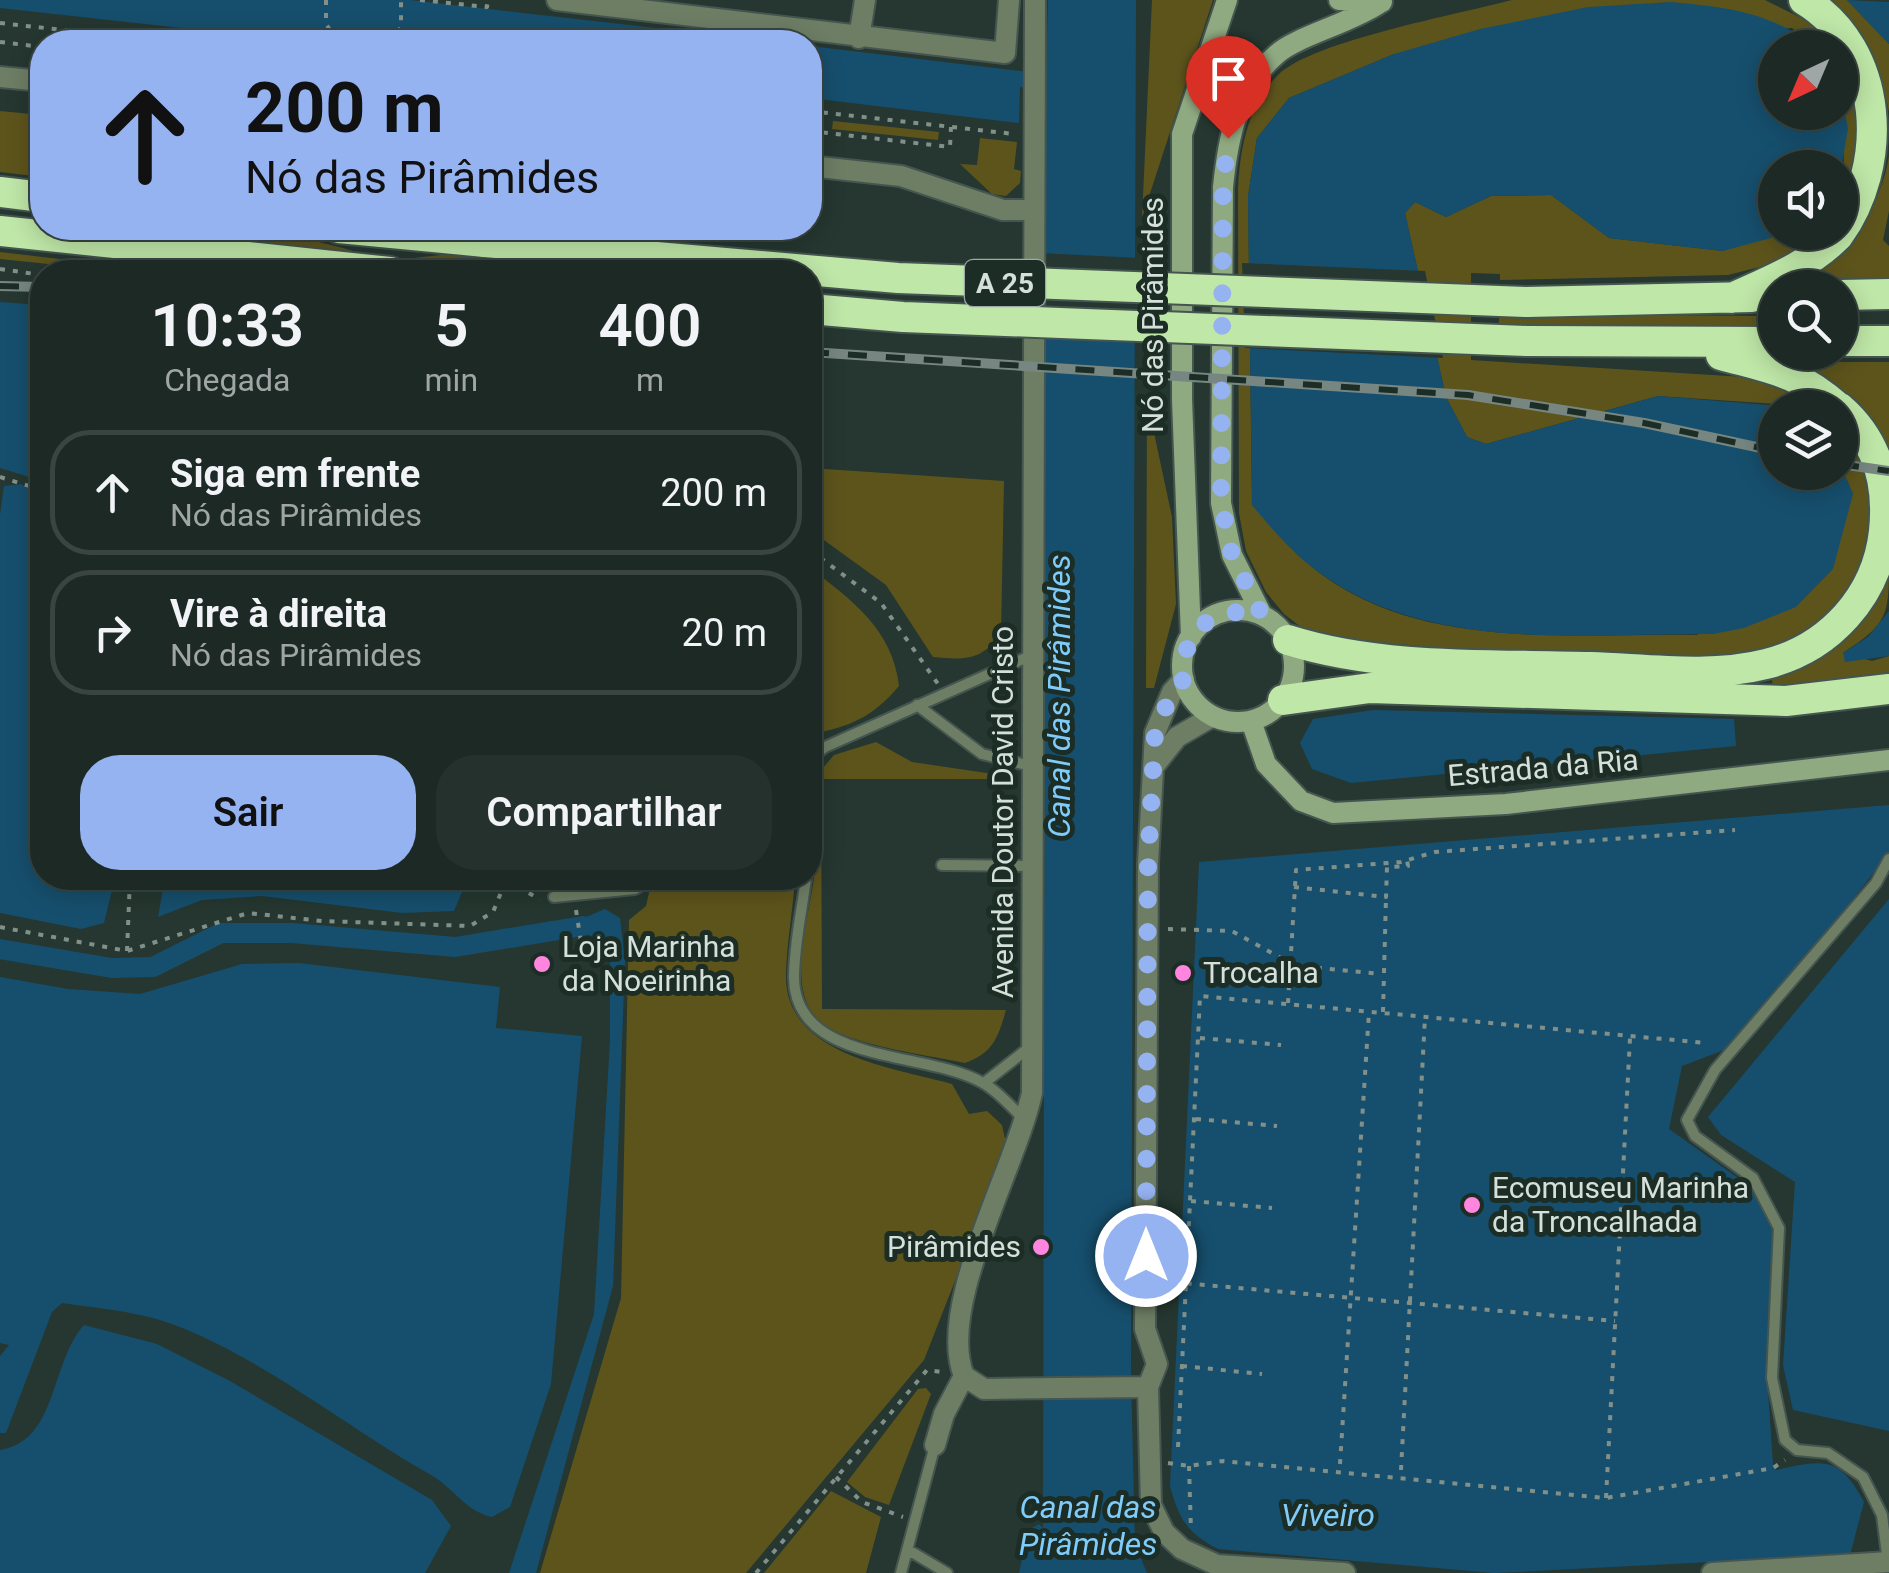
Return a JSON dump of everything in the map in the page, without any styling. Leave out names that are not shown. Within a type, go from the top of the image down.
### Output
[{"type":"highway","points":[[1732,298],[1803,266],[1819,254],[1861,208],[1876,180],[1882,148],[1873,82],[1842,32],[1804,0]]},
{"type":"highway","points":[[0,192],[30,196]]},
{"type":"highway","points":[[0,231],[30,234]]},
{"type":"highway","points":[[86,240],[276,260]]},
{"type":"highway","name":"A 25","points":[[464,240],[692,260]]},
{"type":"highway","name":"A 25","points":[[822,271],[898,278],[1526,302],[1758,297]]},
{"type":"highway","points":[[1858,295],[1889,294]]},
{"type":"highway","name":"A 25","points":[[822,311],[1527,341],[1758,342]]},
{"type":"highway","points":[[1858,341],[1889,341]]},
{"type":"highway","points":[[1680,342],[1768,364],[1819,390]]},
{"type":"highway","points":[[1288,640],[1367,656],[1462,663],[1724,670],[1768,664],[1821,640],[1858,605],[1881,559],[1886,508],[1880,461],[1858,428]]},
{"type":"highway","points":[[1283,700],[1370,688],[1786,701],[1889,689]]},
{"type":"main road","name":"Nó das Pirâmides","points":[[1184,679],[1182,661],[1191,638],[1182,399],[1182,134],[1227,0]]},
{"type":"main road","points":[[1339,0],[1386,1]]},
{"type":"main road","points":[[1184,679],[1191,696],[1213,716],[1237,723],[1273,711],[1294,678],[1288,640],[1262,615],[1232,555],[1221,502],[1223,187],[1228,138],[1243,98],[1278,52],[1354,21],[1386,1]]},
{"type":"main road","points":[[1191,638],[1210,618],[1226,611],[1262,615]]},
{"type":"main road","name":"Estrada da Ria","points":[[1251,720],[1266,764],[1301,801],[1333,813],[1506,804],[1889,760]]},
{"type":"street","points":[[557,0],[655,6],[809,30]]},
{"type":"street","points":[[860,38],[865,0]]},
{"type":"street","points":[[822,32],[1006,53],[1010,0]]},
{"type":"street","name":"Avenida Doutor David Cristo","points":[[964,1376],[958,1361],[958,1332],[978,1246],[1026,1121],[1032,1093],[1034,0]]},
{"type":"street","points":[[0,76],[30,80]]},
{"type":"street","points":[[822,167],[900,176],[1003,210],[1034,210]]},
{"type":"street","points":[[1184,679],[1172,692],[1155,733],[1148,863],[1146,1329],[1157,1364],[1142,1388],[1151,1505],[1181,1540],[1216,1565],[1345,1573]]},
{"type":"street","points":[[1154,766],[1177,736],[1213,716]]},
{"type":"street","points":[[935,1445],[944,1414],[964,1376],[984,1390],[1142,1388]]},
{"type":"street","points":[[1712,1573],[1889,1562]]},
{"type":"lane","points":[[822,748],[1033,655]]},
{"type":"lane","points":[[918,705],[982,754],[1032,766]]},
{"type":"lane","points":[[1889,859],[1876,883],[1716,1070],[1687,1120],[1695,1136],[1752,1178],[1779,1228],[1772,1378],[1786,1440],[1797,1450],[1828,1454],[1863,1477],[1882,1515],[1889,1562]]},
{"type":"lane","points":[[942,866],[1032,866]]},
{"type":"lane","points":[[554,898],[627,890]]},
{"type":"lane","points":[[805,890],[794,980],[804,1015],[828,1038],[948,1068],[984,1083],[1026,1121]]},
{"type":"lane","points":[[984,1083],[1032,1045]]},
{"type":"lane","points":[[901,1573],[910,1551],[935,1445]]},
{"type":"lane","points":[[910,1551],[947,1573]]},
{"type":"path","points":[[326,0],[326,24],[330,30]]},
{"type":"path","points":[[399,30],[401,0]]},
{"type":"path","points":[[420,0],[488,4]]},
{"type":"path","points":[[0,23],[64,30]]},
{"type":"path","points":[[0,42],[30,46]]},
{"type":"path","points":[[822,113],[1019,135]]},
{"type":"path","points":[[822,132],[950,146],[951,127]]},
{"type":"path","points":[[0,268],[30,273]]},
{"type":"path","points":[[0,478],[30,487]]},
{"type":"path","points":[[822,559],[881,602],[943,692]]},
{"type":"path","points":[[1288,1004],[1296,870],[1408,860],[1435,852],[1735,830]]},
{"type":"path","points":[[1383,1013],[1387,867],[1408,866],[1408,860]]},
{"type":"path","points":[[1294,887],[1386,897]]},
{"type":"path","points":[[127,950],[130,890]]},
{"type":"path","points":[[0,927],[127,950],[248,914],[322,922],[470,926],[493,912],[502,890]]},
{"type":"path","points":[[523,890],[537,900],[554,898]]},
{"type":"path","points":[[576,914],[582,955]]},
{"type":"path","points":[[1158,929],[1232,931],[1291,964],[1380,974]]},
{"type":"path","points":[[1178,1447],[1200,996],[1706,1043]]},
{"type":"path","points":[[1340,1464],[1369,1012]]},
{"type":"path","points":[[1401,1470],[1425,1017]]},
{"type":"path","points":[[1606,1498],[1630,1037]]},
{"type":"path","points":[[1200,1038],[1281,1045]]},
{"type":"path","points":[[1196,1120],[1277,1126]]},
{"type":"path","points":[[1192,1201],[1272,1208]]},
{"type":"path","points":[[1185,1283],[1614,1321]]},
{"type":"path","points":[[1182,1366],[1262,1374]]},
{"type":"path","points":[[756,1573],[927,1370],[964,1376]]},
{"type":"path","points":[[1181,1540],[1194,1518],[1189,1466],[1223,1461],[1606,1498],[1773,1468],[1797,1450]]},
{"type":"path","points":[[836,1477],[862,1502],[917,1522]]},
{"type":"shaded area","points":[[1152,0],[1213,0],[1142,218]]},
{"type":"shaded area","points":[[1512,0],[1765,0],[1820,30],[1792,28],[1394,54],[1289,98],[1257,138],[1248,196],[1252,505],[1317,571],[1358,597],[1403,615],[1500,633],[1697,635],[1853,494],[1851,490],[1858,490],[1858,454],[1870,504],[1870,534],[1863,562],[1852,589],[1835,612],[1813,630],[1794,640],[1733,657],[1486,652],[1306,631],[1284,614],[1266,592],[1246,551],[1239,513],[1238,189],[1244,143],[1259,99],[1278,75],[1322,51],[1388,30]]},
{"type":"shaded area","points":[[1822,0],[1847,0],[1889,44],[1889,112],[1880,79],[1858,42],[1858,30],[1848,30]]},
{"type":"shaded area","points":[[1858,97],[1867,119],[1858,150],[1843,150],[1843,130],[1858,130]]},
{"type":"shaded area","points":[[0,111],[30,114],[30,176],[0,172]]},
{"type":"shaded area","points":[[833,121],[939,132],[938,140],[832,129]]},
{"type":"shaded area","points":[[980,138],[1017,142],[1014,169],[1021,171],[1020,183],[1006,196],[992,194],[960,164],[977,165]]},
{"type":"shaded area","points":[[1889,156],[1889,211],[1883,240],[1889,246],[1889,284],[1858,284],[1858,270],[1811,270],[1831,250],[1858,250],[1858,223],[1883,180]]},
{"type":"shaded area","points":[[1551,195],[1609,238],[1723,251],[1758,238],[1758,250],[1798,250],[1783,261],[1728,275],[1500,280],[1500,274],[1471,273],[1471,360],[1760,378],[1793,390],[1758,390],[1758,403],[1658,396],[1486,444],[1467,437],[1446,397],[1405,213],[1415,202],[1446,217],[1491,196]]},
{"type":"shaded area","points":[[220,240],[308,240],[356,252]]},
{"type":"shaded area","points":[[0,252],[68,260],[30,262],[0,259]]},
{"type":"shaded area","points":[[449,254],[526,260],[423,260],[414,258]]},
{"type":"shaded area","points":[[1499,314],[1758,316],[1758,331],[1499,325]]},
{"type":"shaded area","points":[[1858,362],[1889,362],[1889,468],[1858,433],[1858,390],[1820,390],[1802,370],[1858,370]]},
{"type":"shaded area","points":[[1147,400],[1172,517],[1176,604],[1154,688],[1146,688]]},
{"type":"shaded area","points":[[822,469],[1004,481],[1001,633],[987,649],[972,657],[933,657],[886,585],[822,539]]},
{"type":"shaded area","points":[[1889,561],[1883,616],[1870,634],[1843,653],[1872,661],[1889,656],[1889,676],[1773,687],[1771,674]]},
{"type":"shaded area","points":[[822,577],[879,632],[895,666],[899,686],[880,706],[822,731]]},
{"type":"shaded area","points":[[876,742],[912,762],[1000,775],[1004,779],[822,779],[822,769],[834,755]]},
{"type":"shaded area","points":[[650,890],[794,890],[786,979],[791,1005],[805,1026],[849,1054],[952,1084],[969,1114],[987,1111],[1002,1125],[1007,1148],[924,1360],[746,1573],[540,1573],[621,1298],[629,920],[646,906]]},
{"type":"shaded area","points":[[811,890],[821,890],[822,1009],[1006,1010],[1000,1029],[982,1054],[965,1063],[846,1036],[817,1019],[807,1004],[802,987],[802,946]]},
{"type":"shaded area","points":[[926,1388],[931,1394],[889,1505],[865,1497],[847,1482],[918,1389]]},
{"type":"shaded area","points":[[831,1491],[881,1517],[866,1573],[764,1573]]},
{"type":"water","points":[[0,0],[410,0],[674,30],[200,30],[0,8]]},
{"type":"water","name":"Canal das Pirâmides","points":[[1048,0],[1136,0],[1131,1375],[1135,1544],[1147,1573],[1019,1573],[1028,1530],[1039,1524],[1043,1528],[1046,90],[1020,87],[1019,123],[822,99],[822,47],[1046,74]]},
{"type":"water","points":[[1847,0],[1889,2],[1889,44]]},
{"type":"water","points":[[1671,2],[1729,9],[1790,30],[1758,30],[1758,130],[1848,130],[1844,150],[1758,150],[1758,241],[1723,251],[1609,238],[1551,195],[1491,196],[1446,217],[1415,202],[1405,213],[1446,397],[1467,437],[1486,444],[1658,396],[1758,404],[1758,490],[1851,490],[1853,494],[1833,569],[1796,607],[1744,628],[1713,634],[1560,636],[1457,627],[1408,616],[1361,597],[1317,571],[1252,505],[1248,196],[1257,138],[1289,98],[1394,54],[1480,29],[1588,7]]},
{"type":"water","points":[[0,302],[30,304],[30,477],[0,468]]},
{"type":"water","points":[[21,484],[30,489],[30,890],[112,890],[104,923],[81,929],[0,913],[0,515],[4,486]]},
{"type":"water","points":[[1889,611],[1889,656],[1845,662],[1843,653],[1868,637]]},
{"type":"water","points":[[1373,710],[1734,719],[1736,746],[1351,783],[1312,769],[1300,743],[1313,719]]},
{"type":"water","name":"Ecomuseu Marinha da Troncalhada","points":[[1889,805],[1889,853],[1812,952],[1724,1050],[1682,1066],[1669,1129],[1748,1185],[1773,1225],[1767,1376],[1773,1464],[1776,1470],[1818,1463],[1846,1476],[1864,1502],[1850,1555],[1494,1573],[1218,1549],[1192,1531],[1177,1508],[1170,1486],[1199,862]]},
{"type":"water","points":[[163,890],[463,890],[454,911],[402,913],[262,896],[202,900],[158,917]]},
{"type":"water","points":[[1889,899],[1889,1431],[1793,1410],[1783,1365],[1795,1182],[1721,1135],[1708,1117]]},
{"type":"water","points":[[605,909],[620,918],[625,961],[613,1286],[536,1573],[509,1573],[594,1314],[610,1040],[610,942],[585,934],[581,919]]},
{"type":"water","points":[[299,963],[500,987],[496,1028],[582,1036],[551,1384],[510,1507],[492,1517],[474,1510],[431,1475],[254,1364],[180,1327],[125,1312],[62,1303],[52,1312],[6,1433],[0,1433],[0,1356],[9,1345],[0,1343],[0,977],[68,989],[140,994],[242,964]]},
{"type":"water","points":[[84,1325],[157,1344],[230,1381],[432,1500],[451,1526],[425,1573],[0,1573],[0,1450],[19,1444],[33,1432],[73,1341]]},
{"type":"pier","points":[[1040,253],[1139,258],[1138,342],[1040,337]]},
{"type":"pier","points":[[1242,263],[1425,271],[1443,358],[1245,348]]},
{"type":"waterway","points":[[0,949],[112,968],[153,967],[221,933],[292,933],[455,947],[583,926]]},
{"type":"railway","points":[[0,286],[30,287]]},
{"type":"railway","points":[[822,353],[1468,395],[1644,423],[1758,447]]},
{"type":"railway","points":[[1858,467],[1889,471]]},
{"type":"place","name":"Loja Marinha da Noeirinha","points":[[542,964]]},
{"type":"place","name":"Trocalha","points":[[1183,973]]},
{"type":"place","name":"Ecomuseu Marinha da Troncalhada","points":[[1472,1205]]},
{"type":"place","name":"Pirâmides","points":[[1041,1247]]},
{"type":"route","points":[[1146,1256],[1148,863],[1155,733],[1172,692],[1184,679],[1182,661],[1186,644],[1196,629],[1226,611],[1262,615],[1232,555],[1221,502],[1223,187],[1228,138]]},
{"type":"water label","name":"Viveiro","points":[[1328,1515]]}]
